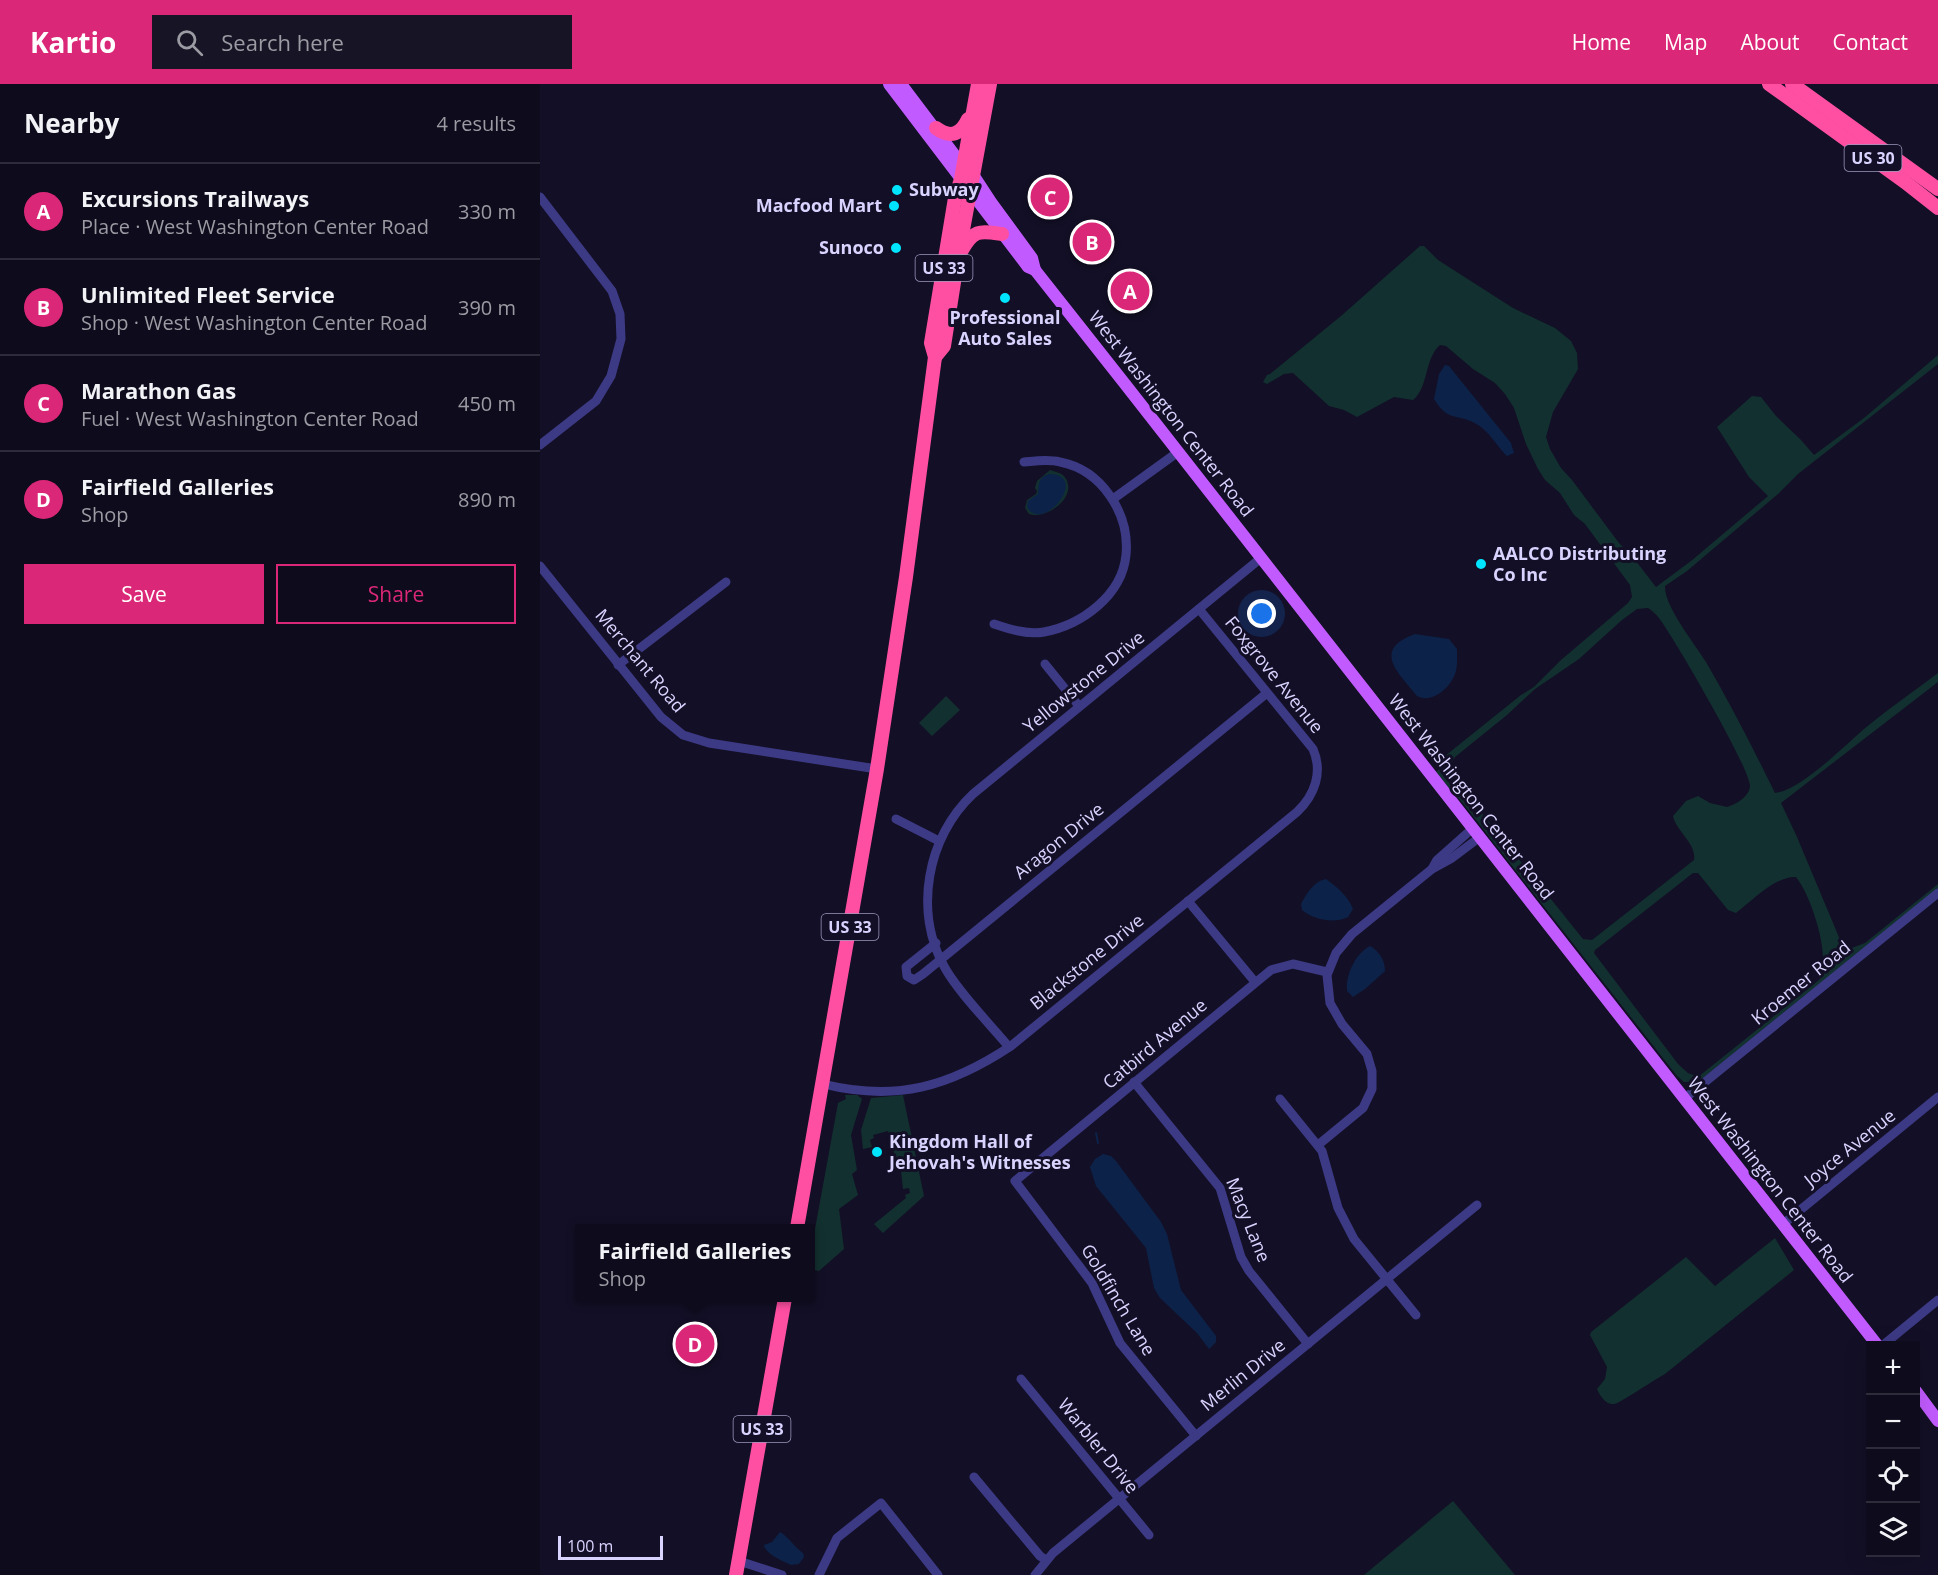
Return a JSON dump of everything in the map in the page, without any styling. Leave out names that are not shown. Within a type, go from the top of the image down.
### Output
[{"type":"highway","name":"US 33","points":[[935,357],[944,346],[971,193],[966,174],[978,84]]},
{"type":"highway","name":"US 33","points":[[798,1224],[877,769],[906,577],[935,357],[931,343],[955,198],[966,174],[981,128],[990,84]]},
{"type":"highway","name":"US 30","points":[[1769,84],[1938,208]]},
{"type":"highway","name":"US 30","points":[[1792,84],[1938,189]]},
{"type":"highway","points":[[1803,84],[1867,137]]},
{"type":"highway","points":[[936,128],[947,134],[958,133],[973,109]]},
{"type":"highway","points":[[958,257],[974,233],[984,231],[1002,234]]},
{"type":"highway","name":"US 33","points":[[737,1568],[784,1302]]},
{"type":"main road","name":"West Washington Center Road","points":[[889,84],[991,202],[1032,258],[1035,270],[1782,1225],[1876,1341]]},
{"type":"main road","name":"West Washington Center Road","points":[[901,84],[936,128],[966,174]]},
{"type":"main road","name":"West Washington Center Road","points":[[971,193],[1028,267],[1035,270]]},
{"type":"main road","points":[[1920,1395],[1938,1421]]},
{"type":"street","points":[[540,197],[612,291],[621,314],[621,339],[611,376],[596,401],[540,445]]},
{"type":"street","points":[[1113,499],[1178,452]]},
{"type":"street","points":[[994,624],[1018,631],[1042,633],[1080,618],[1099,605],[1109,594],[1119,577],[1126,557],[1125,529],[1113,499],[1093,478],[1078,468],[1062,462],[1042,460],[1024,462]]},
{"type":"street","name":"Yellowstone Drive","points":[[1009,1047],[948,972],[936,943],[929,915],[928,883],[939,841],[948,823],[973,794],[1261,558]]},
{"type":"street","name":"Merchant Road","points":[[540,566],[661,717],[683,735],[709,742],[877,769]]},
{"type":"street","points":[[618,665],[726,582]]},
{"type":"street","name":"Foxgrove Avenue","points":[[1199,609],[1313,749],[1317,765]]},
{"type":"street","points":[[1045,664],[1079,706]]},
{"type":"street","name":"Aragon Drive","points":[[936,943],[909,965],[906,974],[914,980],[1268,693]]},
{"type":"street","name":"Blackstone Drive","points":[[822,1084],[847,1090],[880,1092],[928,1086],[972,1070],[1009,1047],[1304,805],[1314,791],[1317,765]]},
{"type":"street","points":[[896,819],[939,841]]},
{"type":"street","points":[[1318,1145],[1363,1108],[1370,1095],[1373,1078],[1367,1054],[1342,1024],[1330,1003],[1327,972],[1336,952],[1346,939],[1432,869],[1452,858],[1477,833]]},
{"type":"street","name":"Kroemer Road","points":[[1684,1099],[1938,893]]},
{"type":"street","points":[[1188,901],[1255,982]]},
{"type":"street","name":"Catbird Avenue","points":[[1015,1181],[1271,970],[1286,965],[1302,965],[1327,972]]},
{"type":"street","name":"Macy Lane","points":[[1134,1082],[1220,1188],[1235,1242],[1249,1271],[1308,1344]]},
{"type":"street","name":"Joyce Avenue","points":[[1782,1225],[1938,1097]]},
{"type":"street","points":[[1280,1099],[1318,1145],[1325,1159],[1338,1208],[1346,1224],[1360,1246],[1416,1315]]},
{"type":"street","name":"Goldfinch Lane","points":[[1015,1181],[1092,1283],[1120,1343],[1196,1436]]},
{"type":"street","name":"Merlin Drive","points":[[1035,1575],[1046,1560],[1119,1498],[1477,1205]]},
{"type":"street","points":[[1886,1341],[1938,1300]]},
{"type":"street","name":"Warbler Drive","points":[[1021,1379],[1149,1535]]},
{"type":"street","points":[[974,1477],[1040,1556],[1046,1560]]},
{"type":"street","points":[[819,1575],[837,1538],[881,1503],[938,1575]]},
{"type":"street","points":[[737,1568],[782,1575]]},
{"type":"green space","points":[[1420,246],[1424,246],[1438,260],[1513,308],[1555,328],[1571,341],[1577,353],[1578,369],[1553,412],[1546,437],[1550,449],[1561,468],[1656,587],[1691,561],[1768,496],[1749,477],[1717,427],[1752,396],[1761,397],[1814,455],[1864,418],[1938,355],[1938,364],[1798,474],[1778,494],[1687,571],[1665,586],[1669,604],[1715,678],[1775,793],[1809,776],[1873,722],[1938,673],[1938,682],[1781,803],[1841,942],[1849,949],[1865,943],[1938,884],[1938,888],[1698,1082],[1684,1082],[1677,1076],[1462,802],[1435,773],[1441,767],[1438,762],[1440,760],[1534,687],[1561,660],[1628,603],[1632,597],[1630,585],[1585,524],[1574,515],[1560,493],[1545,480],[1526,444],[1514,408],[1505,394],[1495,383],[1473,369],[1446,346],[1440,345],[1435,351],[1422,388],[1413,400],[1394,397],[1357,417],[1329,406],[1293,373],[1284,374],[1267,384],[1263,382],[1267,375],[1341,316]],"holes":[[[1648,608],[1658,617],[1669,633],[1712,705],[1739,757],[1750,787],[1744,797],[1727,807],[1710,803],[1698,796],[1686,801],[1673,816],[1692,848],[1694,860],[1592,940],[1583,939],[1469,797],[1449,767],[1455,757],[1535,689],[1579,659],[1637,609]],[[1693,873],[1698,873],[1728,910],[1736,913],[1772,885],[1796,877],[1813,912],[1823,957],[1819,980],[1698,1077],[1688,1073],[1678,1064],[1594,953]]]},
{"type":"green space","points":[[1050,470],[1066,479],[1068,486],[1064,500],[1051,511],[1036,515],[1029,514],[1025,508],[1027,500],[1036,494],[1037,481]]},
{"type":"green space","points":[[946,696],[960,710],[932,736],[919,723]]},
{"type":"green space","points":[[845,1095],[857,1095],[862,1099],[851,1135],[857,1170],[852,1174],[858,1195],[839,1209],[844,1249],[819,1271],[815,1270],[815,1229],[838,1103],[846,1099]]},
{"type":"green space","points":[[903,1095],[924,1196],[883,1233],[874,1224],[906,1198],[905,1195],[910,1193],[909,1188],[903,1189],[901,1171],[904,1170],[901,1169],[901,1163],[897,1163],[888,1131],[873,1135],[874,1138],[870,1140],[872,1147],[863,1149],[861,1130],[871,1098]]},
{"type":"green space","points":[[1775,1238],[1794,1270],[1665,1374],[1617,1403],[1611,1404],[1604,1400],[1597,1389],[1605,1379],[1607,1367],[1590,1335],[1591,1332],[1686,1257],[1715,1286]]},
{"type":"green space","points":[[1453,1501],[1515,1575],[1364,1575]]},
{"type":"water","points":[[1445,365],[1449,366],[1511,443],[1514,453],[1507,456],[1482,428],[1471,421],[1449,415],[1439,407],[1434,399],[1439,374]]},
{"type":"water","points":[[1049,474],[1061,477],[1066,483],[1065,492],[1052,509],[1043,514],[1034,514],[1027,507],[1028,501],[1038,494],[1041,479]]},
{"type":"water","points":[[1415,634],[1449,639],[1457,649],[1457,668],[1453,679],[1440,693],[1429,698],[1417,696],[1393,662],[1394,647]]},
{"type":"water","points":[[1326,879],[1342,892],[1351,904],[1353,909],[1348,917],[1325,920],[1302,910],[1301,904],[1308,892],[1318,882]]},
{"type":"water","points":[[1370,946],[1381,956],[1385,971],[1353,997],[1347,991],[1350,972],[1356,959]]},
{"type":"water","points":[[1103,1154],[1111,1156],[1116,1161],[1161,1222],[1167,1234],[1181,1290],[1216,1336],[1216,1342],[1209,1349],[1197,1333],[1160,1298],[1154,1288],[1146,1248],[1096,1186],[1090,1167],[1095,1159]]},
{"type":"water","points":[[780,1532],[803,1553],[804,1557],[799,1564],[791,1565],[775,1557],[765,1548],[764,1545],[772,1542]]},
{"type":"waterway","points":[[1096,1133],[1098,1143]]},
{"type":"place","name":"Subway","points":[[897,190]]},
{"type":"place","name":"Marathon Gas","points":[[1050,197]]},
{"type":"place","name":"Macfood Mart","points":[[894,206]]},
{"type":"place","name":"Unlimited Fleet Service","points":[[1092,242]]},
{"type":"place","name":"Sunoco","points":[[896,248]]},
{"type":"place","name":"Excursions Trailways","points":[[1130,291]]},
{"type":"place","name":"Professional Auto Sales","points":[[1005,298]]},
{"type":"place","name":"AALCO Distributing Co Inc","points":[[1481,564]]},
{"type":"place","name":"Kingdom Hall of Jehovah's Witnesses","points":[[877,1152]]},
{"type":"place","name":"Fairfield Galleries","points":[[695,1344]]}]
